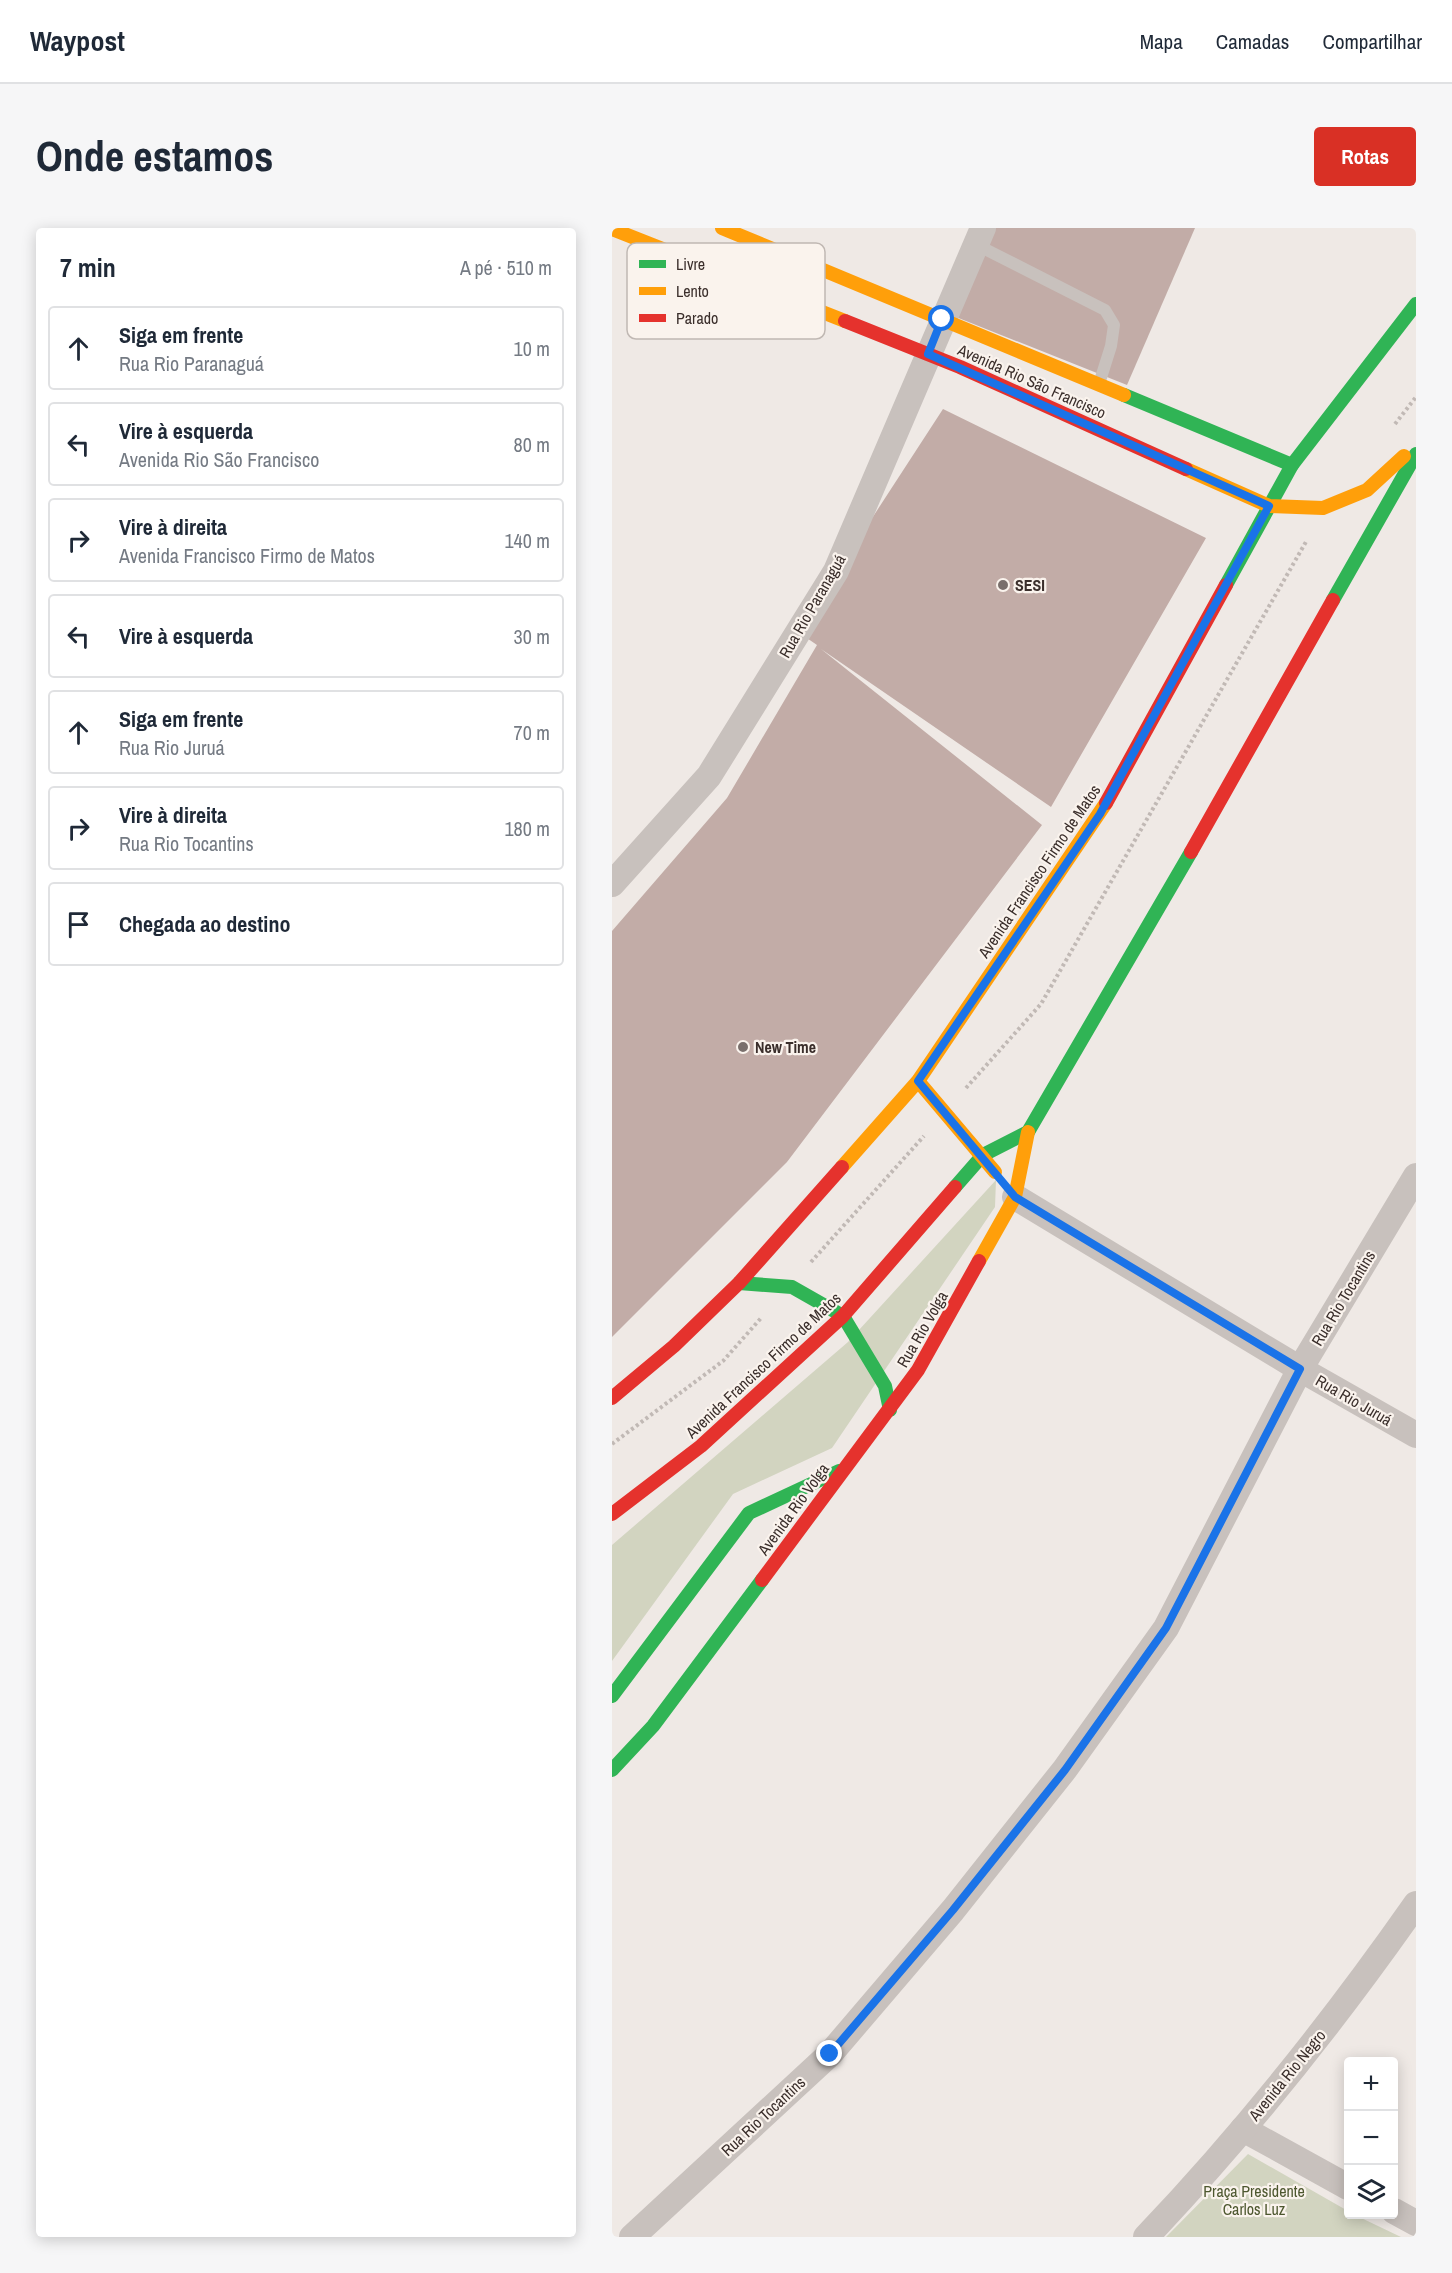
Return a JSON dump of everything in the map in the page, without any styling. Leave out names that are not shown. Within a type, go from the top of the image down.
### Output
[{"type":"street","name":"Avenida Rio São Francisco","points":[[722,228],[758,243]]},
{"type":"street","name":"Avenida Rio São Francisco","points":[[612,229],[647,243]]},
{"type":"street","name":"Rua Rio Paranaguá","points":[[612,884],[709,776],[836,571],[979,236]]},
{"type":"street","name":"Avenida Rio São Francisco","points":[[825,271],[1292,465]]},
{"type":"street","name":"Avenida Francisco Firmo de Matos","points":[[612,1398],[674,1346],[738,1283],[918,1081],[1100,814],[1292,465],[1416,304]]},
{"type":"street","name":"Avenida Rio São Francisco","points":[[825,313],[928,354],[1269,506]]},
{"type":"street","points":[[1269,506],[1323,508],[1367,490],[1416,446]]},
{"type":"street","points":[[1015,1197],[1028,1132],[1176,879],[1416,454]]},
{"type":"street","points":[[918,1081],[1015,1197]]},
{"type":"street","name":"Avenida Francisco Firmo de Matos","points":[[612,1514],[701,1446],[843,1317],[982,1155],[1028,1132]]},
{"type":"street","name":"Rua Rio Tocantins","points":[[632,2237],[830,2054],[953,1910],[1065,1770],[1166,1628],[1300,1369],[1416,1176]]},
{"type":"street","name":"Rua Rio Juruá","points":[[1015,1197],[1300,1369],[1416,1435]]},
{"type":"street","name":"Rua Rio Volga","points":[[844,1469],[918,1370],[1015,1197]]},
{"type":"street","points":[[738,1283],[792,1287],[843,1317],[885,1386],[890,1410]]},
{"type":"street","name":"Avenida Rio Volga","points":[[612,1696],[749,1513],[844,1469]]},
{"type":"street","name":"Avenida Rio Volga","points":[[612,1770],[653,1726],[844,1469]]},
{"type":"street","name":"Avenida Rio Negro","points":[[1146,2237],[1243,2129],[1363,1980],[1416,1904]]},
{"type":"street","points":[[1243,2129],[1344,2185]]},
{"type":"street","points":[[1398,2213],[1416,2223]]},
{"type":"lane","points":[[979,236],[1105,310],[1114,325],[1111,346],[1099,384]]},
{"type":"green space","points":[[996,1180],[995,1207],[832,1448],[733,1494],[612,1661],[612,1545],[848,1342]]},
{"type":"green space","name":"Praça Presidente Carlos Luz","points":[[1248,2154],[1344,2209],[1344,2219],[1363,2219],[1401,2237],[1166,2237]]},
{"type":"building","points":[[994,228],[1195,228],[1127,385],[951,315]]},
{"type":"building","name":"New Time","points":[[943,409],[1206,538],[1051,807],[821,649],[1042,825],[787,1162],[612,1337],[612,931],[727,798],[817,645],[798,632]]},
{"type":"traffic: fast","points":[[1226,585],[1292,465],[1416,304]]},
{"type":"traffic: fast","points":[[1124,395],[1292,465]]},
{"type":"traffic: fast","points":[[1333,600],[1416,454]]},
{"type":"traffic: fast","points":[[955,1187],[983,1155],[1028,1132],[1191,852]]},
{"type":"traffic: fast","points":[[739,1283],[792,1287],[843,1316],[885,1386],[890,1410]]},
{"type":"traffic: fast","points":[[612,1696],[749,1513],[839,1471]]},
{"type":"traffic: fast","points":[[612,1770],[653,1726],[762,1580]]},
{"type":"traffic: slow","points":[[722,228],[758,243]]},
{"type":"traffic: slow","points":[[612,229],[647,243]]},
{"type":"traffic: slow","points":[[825,271],[1124,395]]},
{"type":"traffic: slow","points":[[825,313],[845,321]]},
{"type":"traffic: slow","points":[[1186,469],[1269,506],[1323,508],[1367,490],[1404,456]]},
{"type":"traffic: slow","points":[[842,1167],[918,1081],[1106,803]]},
{"type":"traffic: slow","points":[[918,1081],[995,1172]]},
{"type":"traffic: slow","points":[[979,1261],[1015,1197],[1028,1132]]},
{"type":"traffic: jam","points":[[845,321],[960,367],[1186,469]]},
{"type":"traffic: jam","points":[[1106,803],[1226,585]]},
{"type":"traffic: jam","points":[[1191,852],[1333,600]]},
{"type":"traffic: jam","points":[[612,1398],[674,1346],[739,1283],[842,1167]]},
{"type":"traffic: jam","points":[[612,1514],[701,1446],[843,1316],[955,1187]]},
{"type":"traffic: jam","points":[[762,1580],[918,1370],[979,1261]]},
{"type":"place","name":"SESI","points":[[1003,585]]},
{"type":"place","name":"New Time","points":[[743,1047]]},
{"type":"route","points":[[830,2054],[953,1910],[1065,1770],[1166,1628],[1300,1369],[1015,1197],[918,1081],[1100,814],[1269,506],[928,354],[942,319]]}]
